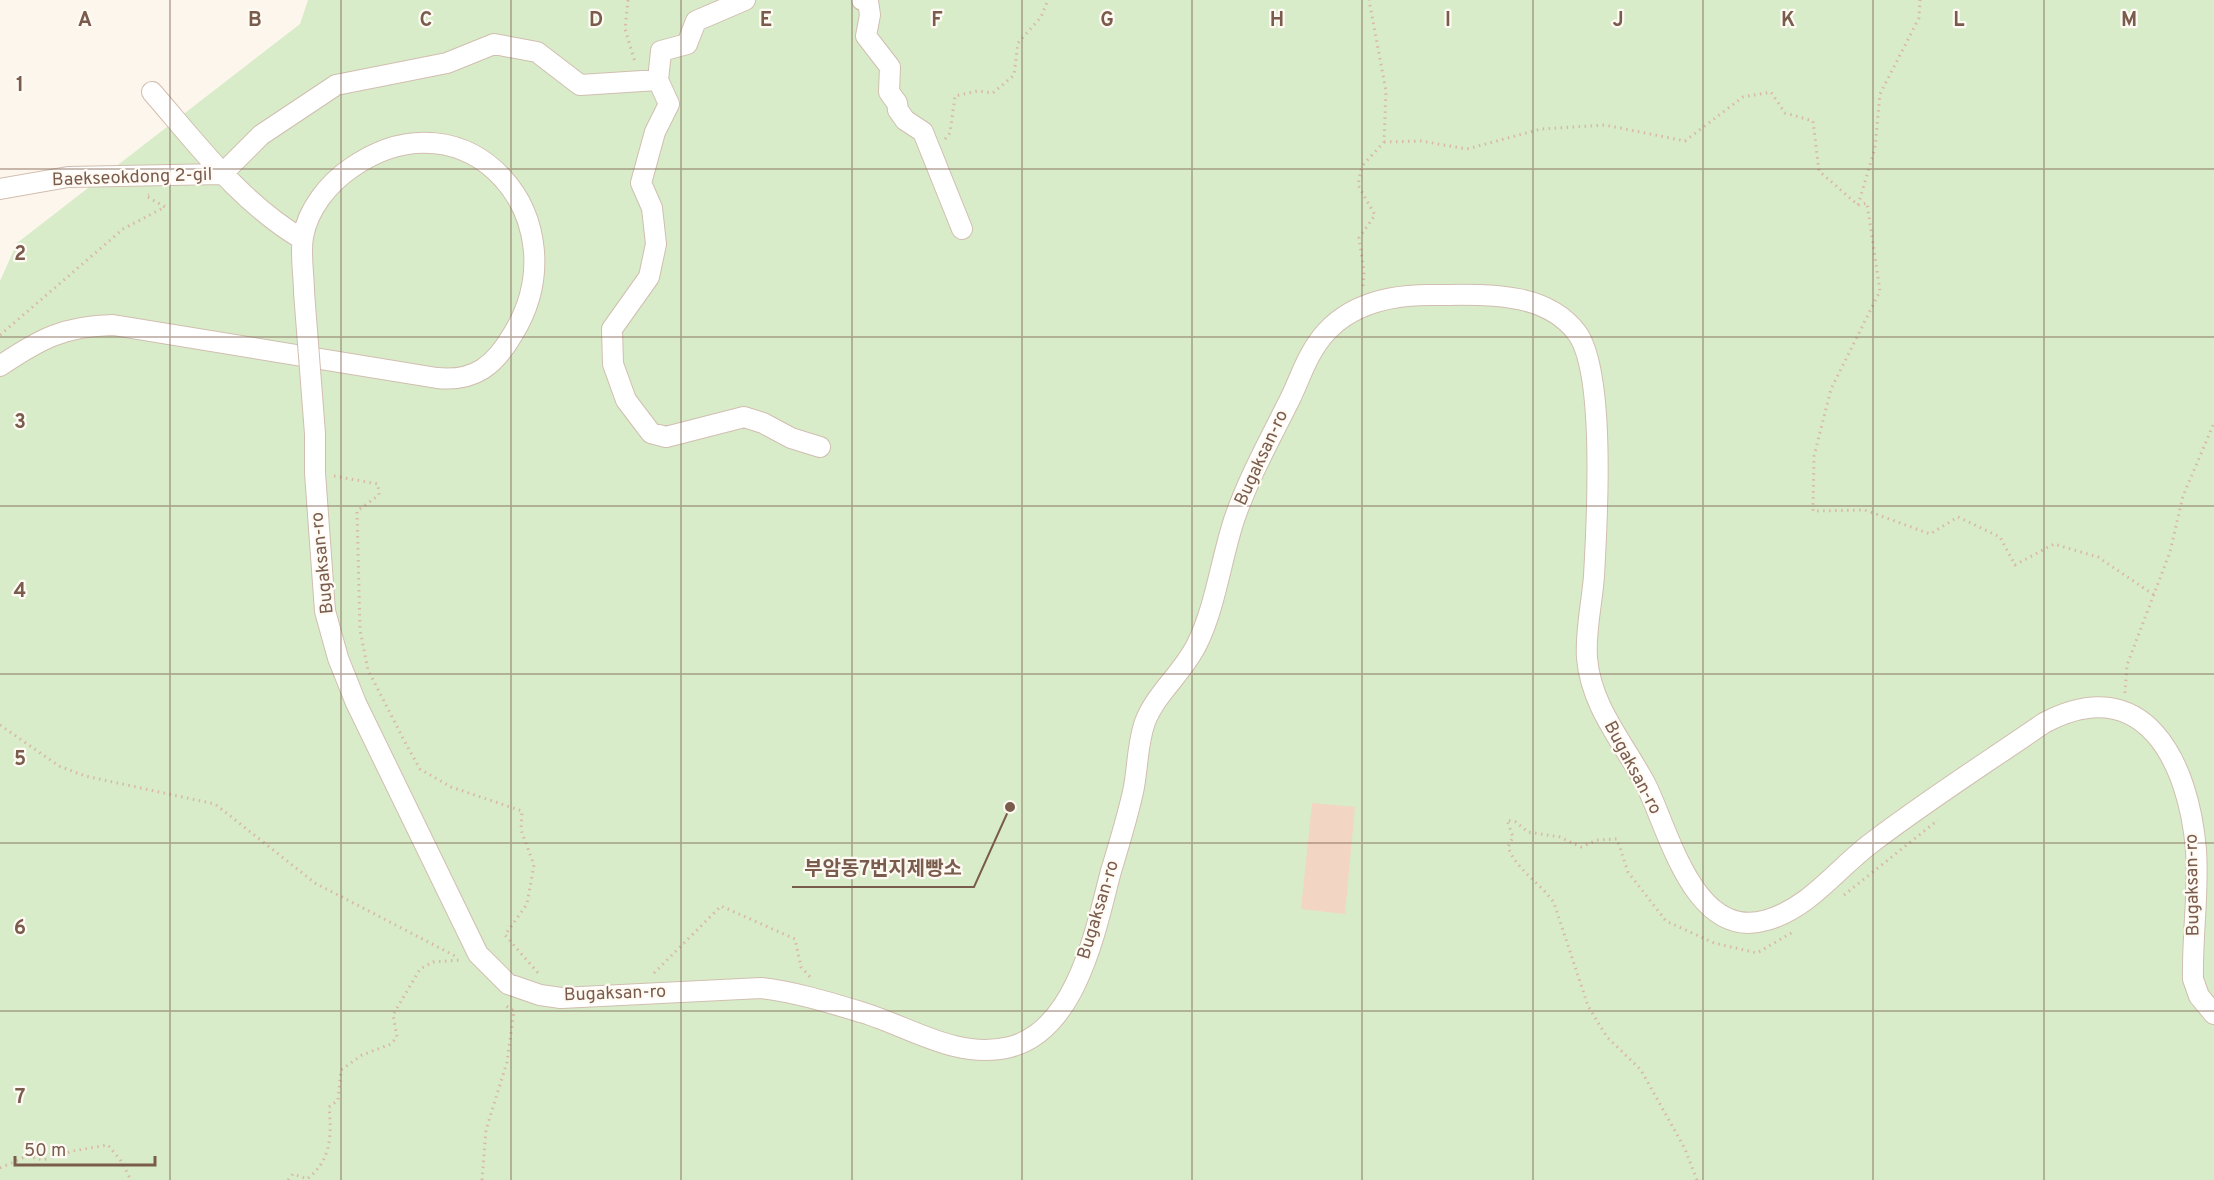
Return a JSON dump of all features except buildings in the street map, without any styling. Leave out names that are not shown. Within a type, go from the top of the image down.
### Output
[{"type":"street","points":[[745,0],[696,21],[687,44],[661,51],[649,81],[669,104],[655,132],[641,183],[652,208],[656,244],[649,277],[612,329],[613,364],[626,400],[651,433],[666,437],[744,417],[764,423],[791,438],[820,447]]},
{"type":"street","points":[[862,0],[868,1],[870,15],[866,36],[890,67],[890,92],[905,120],[922,132],[962,229]]},
{"type":"street","name":"Baekseokdong 2-gil","points":[[0,189],[68,177],[222,174],[261,135],[336,85],[447,63],[494,44],[537,52],[580,85],[649,81]]},
{"type":"street","points":[[152,92],[222,174],[279,225],[302,239]]},
{"type":"street","name":"Bugaksan-ro","points":[[0,366],[47,336],[89,326],[113,325],[452,380],[477,373],[497,360],[521,322],[531,298],[535,272],[528,215],[514,191],[477,157],[445,144],[405,144],[388,148],[338,176],[322,195],[308,218],[302,239],[304,292],[315,434],[315,473],[325,611],[338,658],[356,703],[478,954],[508,984],[540,995],[561,998],[761,988],[786,991],[867,1014],[940,1043],[977,1049],[1016,1046],[1040,1032],[1060,1010],[1077,979],[1089,949],[1134,788],[1142,727],[1152,706],[1199,641],[1235,518],[1256,466],[1312,351],[1325,333],[1341,318],[1363,305],[1386,298],[1414,295],[1515,298],[1552,310],[1565,318],[1584,344],[1596,400],[1594,571],[1587,654],[1592,688],[1608,723],[1649,791],[1678,864],[1696,891],[1715,910],[1734,920],[1750,924],[1788,912],[1807,900],[1871,843],[2044,723],[2061,714],[2082,708],[2104,707],[2123,710],[2143,719],[2160,737],[2177,768],[2196,851],[2193,979],[2199,996],[2214,1014]]},
{"type":"path","points":[[627,0],[625,29],[649,81]]},
{"type":"path","points":[[931,152],[950,133],[955,96],[978,91],[993,93],[1014,75],[1018,43],[1041,17],[1048,0]]},
{"type":"path","points":[[1363,305],[1364,271],[1359,238],[1376,215],[1358,185],[1362,166],[1384,142],[1386,91],[1369,0]]},
{"type":"path","points":[[1858,205],[1875,148],[1880,94],[1919,18],[1920,0]]},
{"type":"path","points":[[1384,142],[1421,141],[1467,149],[1541,129],[1605,125],[1685,141],[1743,97],[1770,92],[1785,113],[1813,121],[1819,171],[1858,205]]},
{"type":"path","points":[[0,335],[123,229],[165,207],[146,196],[156,194]]},
{"type":"path","points":[[1858,205],[1868,203],[1880,291],[1831,389],[1814,456],[1813,511],[1865,510],[1930,534],[1958,517],[2000,537],[2015,565],[2054,544],[2097,557],[2154,594]]},
{"type":"path","points":[[2124,696],[2127,665],[2170,552],[2183,496],[2214,423]]},
{"type":"path","points":[[357,480],[378,484],[379,495],[357,511],[360,630],[368,670],[420,769],[451,788],[522,811],[521,830],[534,865],[527,904],[505,935],[540,976]]},
{"type":"path","points":[[2115,695],[2132,699]]},
{"type":"path","points":[[0,725],[59,766],[85,776],[214,804],[315,883],[431,941],[463,960],[433,962],[420,969],[393,1015],[397,1036],[391,1044],[362,1054],[340,1070],[338,1100],[329,1107],[331,1128],[327,1153],[321,1166],[307,1179],[293,1174],[288,1180]]},
{"type":"path","points":[[1841,898],[1942,817]]},
{"type":"path","points":[[1698,1180],[1685,1149],[1641,1070],[1607,1037],[1588,1006],[1554,903],[1544,888],[1514,863],[1508,846],[1513,837],[1507,820],[1516,822],[1528,832],[1560,837],[1581,847],[1597,840],[1617,839],[1628,872],[1666,921],[1714,943],[1757,953],[1797,929]]},
{"type":"path","points":[[633,994],[721,906],[795,939],[801,967],[816,983]]},
{"type":"path","points":[[482,1180],[486,1130],[507,1062],[514,1011],[495,998]]},
{"type":"path","points":[[0,1168],[27,1156],[43,1160],[73,1151],[108,1145],[121,1161],[131,1180]]},
{"type":"green space","points":[[308,0],[2214,0],[2214,1180],[0,1180],[0,281],[17,243],[300,24]]},
{"type":"place","name":"부암동7번지제빵소","points":[[1010,807]]}]
